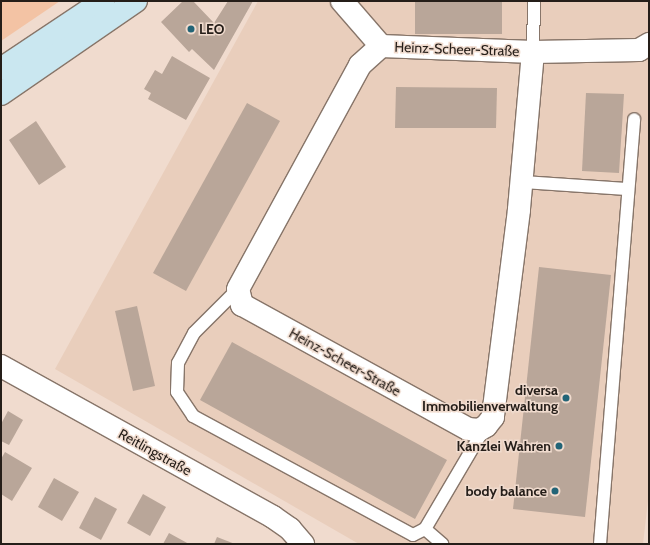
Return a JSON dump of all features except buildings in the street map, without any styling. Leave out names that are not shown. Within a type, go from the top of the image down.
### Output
[{"type":"street","points":[[1,69],[103,1]]},
{"type":"street","points":[[1,94],[136,1]]},
{"type":"street","name":"Heinz-Scheer-Straße","points":[[342,1],[381,46]]},
{"type":"street","name":"Heinz-Scheer-Straße","points":[[533,52],[522,182],[493,417],[486,426],[479,430],[468,429],[242,305],[238,289],[360,65],[381,46],[533,52],[639,50],[649,44]]},
{"type":"street","name":"Reitlingstraße","points":[[1,366],[273,517],[290,529],[303,544]]},
{"type":"lane","points":[[533,52],[534,1]]},
{"type":"lane","points":[[600,544],[634,119]]},
{"type":"lane","points":[[522,182],[628,189]]},
{"type":"lane","points":[[238,289],[194,333],[178,363],[177,392],[192,416],[413,535],[425,529],[486,426]]},
{"type":"lane","points":[[425,529],[442,544]]},
{"type":"shaded area","points":[[1,1],[60,1],[1,41]]},
{"type":"shaded area","points":[[258,1],[649,1],[649,492],[643,544],[359,544],[55,369]]},
{"type":"place","name":"LEO","points":[[191,29]]},
{"type":"place","name":"diversa Immobilienverwaltung","points":[[566,398]]},
{"type":"place","name":"Kanzlei Wahren","points":[[559,446]]},
{"type":"place","name":"body balance","points":[[555,491]]}]
